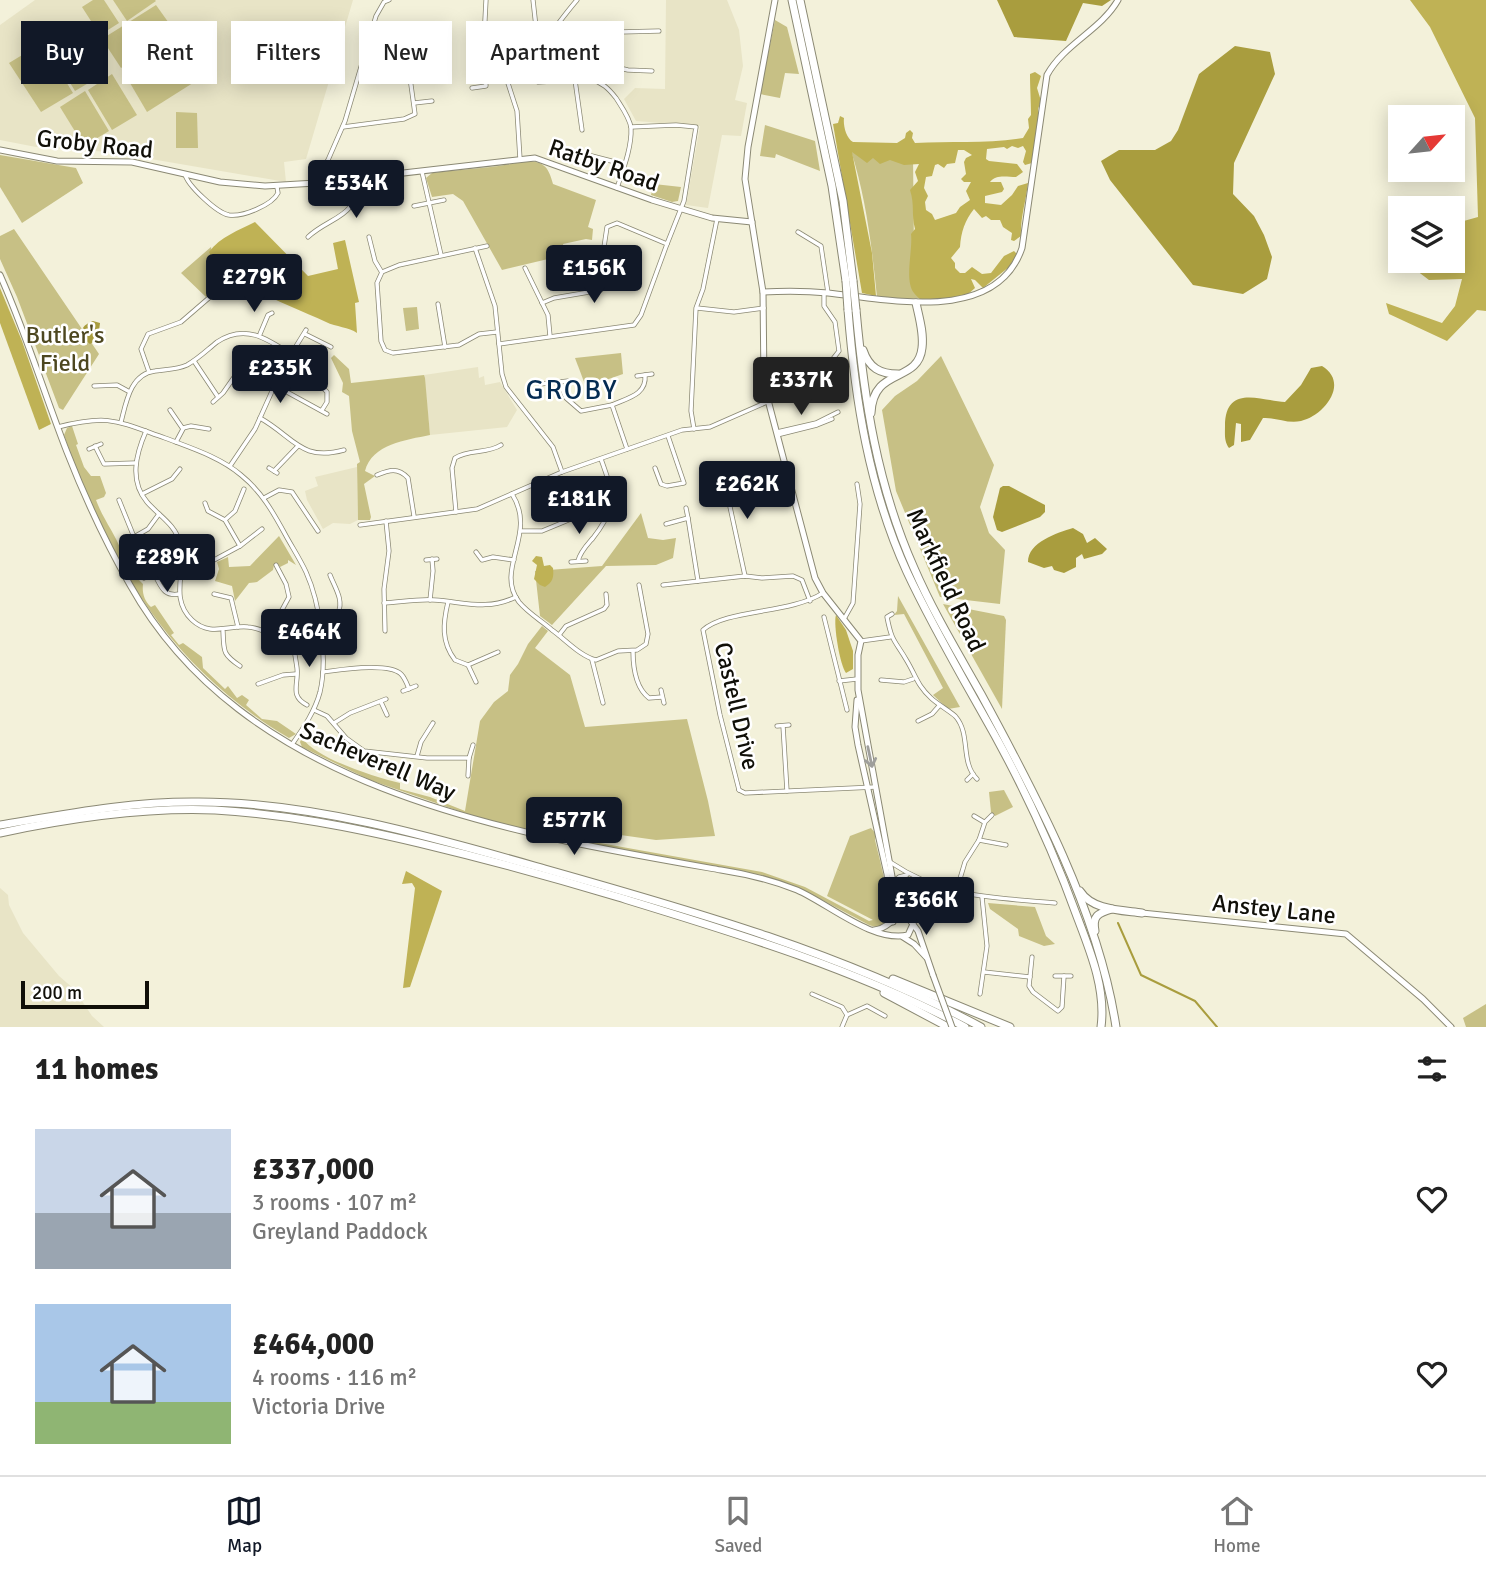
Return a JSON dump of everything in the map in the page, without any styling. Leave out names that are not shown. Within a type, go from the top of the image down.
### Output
[{"type":"highway","name":"Markfield Road","points":[[792,0],[832,186],[849,281]]},
{"type":"highway","name":"Markfield Road","points":[[800,0],[843,201],[859,414],[872,472],[907,572],[1016,775],[1062,875],[1099,981],[1103,1013],[1101,1027]]},
{"type":"highway","points":[[871,430],[874,394],[883,383],[915,366],[922,351],[916,303]]},
{"type":"highway","name":"Markfield Road","points":[[852,310],[859,339],[862,379],[871,430],[888,500],[913,567],[1021,768],[1067,869],[1113,986],[1119,1027]]},
{"type":"highway","points":[[859,339],[870,366],[881,373],[899,374]]},
{"type":"highway","points":[[0,825],[89,810],[166,802],[278,807],[341,818],[474,849],[645,897],[863,967],[1010,1027]]},
{"type":"highway","points":[[0,833],[104,816],[175,810],[251,812],[323,822],[485,859],[735,933],[903,997],[965,1027]]},
{"type":"highway","points":[[1067,869],[1088,902],[1142,913]]},
{"type":"highway","points":[[1099,951],[1095,918],[1099,913],[1113,909]]},
{"type":"highway","points":[[820,954],[905,989],[981,1027]]},
{"type":"highway","points":[[854,977],[950,1027]]},
{"type":"street","points":[[375,21],[379,8],[390,0]]},
{"type":"street","points":[[485,21],[486,0]]},
{"type":"street","points":[[533,0],[535,21]]},
{"type":"street","points":[[560,21],[577,0]]},
{"type":"street","points":[[775,0],[745,179],[763,292],[764,385],[815,578],[823,593],[861,641],[857,679],[859,717],[876,786],[893,883],[900,907],[924,945],[950,1027]]},
{"type":"street","points":[[763,292],[826,293],[916,303],[976,294],[999,280],[1017,260],[1022,248],[1047,75],[1060,57],[1102,20],[1118,0]]},
{"type":"street","points":[[624,32],[659,31]]},
{"type":"street","points":[[624,69],[652,71]]},
{"type":"street","points":[[316,183],[316,178],[343,127],[359,75]]},
{"type":"street","points":[[343,127],[404,120],[415,114],[411,84]]},
{"type":"street","points":[[472,88],[486,84]]},
{"type":"street","points":[[508,84],[517,111],[520,159]]},
{"type":"street","points":[[576,84],[582,130]]},
{"type":"street","points":[[602,84],[609,89],[620,105],[631,127],[617,188]]},
{"type":"street","points":[[414,103],[432,101]]},
{"type":"street","points":[[499,344],[634,326],[641,315],[681,209],[696,127],[631,127]]},
{"type":"street","name":"Groby Road","points":[[0,150],[57,162],[132,162],[186,174]]},
{"type":"street","points":[[596,156],[597,150]]},
{"type":"street","points":[[588,156],[624,164]]},
{"type":"street","name":"Ratby Road","points":[[186,174],[220,182],[277,187],[535,158],[681,209],[717,219],[752,222]]},
{"type":"street","points":[[324,166],[344,174],[389,168]]},
{"type":"street","points":[[422,171],[441,255]]},
{"type":"street","points":[[186,174],[187,182],[202,196],[230,215],[270,203],[278,193],[277,187]]},
{"type":"street","points":[[308,237],[322,225],[345,214],[351,208],[355,199],[354,179]]},
{"type":"street","points":[[414,206],[444,200]]},
{"type":"street","points":[[694,429],[691,411],[696,308],[711,255],[717,219]]},
{"type":"street","points":[[604,247],[607,227],[617,223],[667,244]]},
{"type":"street","points":[[802,232],[821,246],[826,293],[824,306],[835,321],[839,351],[832,360],[802,363]]},
{"type":"street","points":[[369,237],[375,261],[382,272]]},
{"type":"street","points":[[487,246],[399,265],[382,272],[377,283],[381,341],[385,350],[393,354],[459,345],[479,334],[497,332]]},
{"type":"street","points":[[475,248],[495,306],[502,374],[506,387],[553,447],[562,472]]},
{"type":"street","points":[[525,268],[548,315],[550,336]]},
{"type":"street","points":[[542,303],[554,298],[601,290],[611,269]]},
{"type":"street","name":"Sacheverell Way","points":[[0,275],[27,338],[58,427],[101,530],[128,582],[154,623],[180,655],[217,691],[254,720],[292,745],[371,783],[486,822],[576,844],[772,881],[819,901],[871,930],[886,936],[902,937]]},
{"type":"street","points":[[218,289],[219,296]]},
{"type":"street","points":[[149,372],[141,349],[148,334],[181,322],[206,300],[219,296],[228,297]]},
{"type":"street","points":[[438,304],[445,347]]},
{"type":"street","points":[[696,308],[734,312],[764,308]]},
{"type":"street","points":[[259,335],[268,314]]},
{"type":"street","points":[[230,466],[260,418],[282,369],[306,332],[331,347]]},
{"type":"street","points":[[121,422],[129,391],[135,382],[149,372],[178,369],[194,361],[226,337],[240,333],[259,335],[292,355]]},
{"type":"street","points":[[810,354],[811,362]]},
{"type":"street","points":[[194,361],[218,397]]},
{"type":"street","points":[[213,402],[238,373]]},
{"type":"street","points":[[637,376],[652,374]]},
{"type":"street","points":[[559,382],[566,398],[581,411],[612,405],[641,391],[646,382],[645,375]]},
{"type":"street","points":[[320,385],[322,379]]},
{"type":"street","points":[[540,384],[568,381]]},
{"type":"street","points":[[314,383],[320,385],[328,396],[322,410]]},
{"type":"street","points":[[100,385],[101,392]]},
{"type":"street","points":[[94,386],[117,385],[129,391]]},
{"type":"street","points":[[276,386],[327,414]]},
{"type":"street","points":[[360,525],[489,505],[562,472],[668,436],[710,427],[767,402]]},
{"type":"street","points":[[612,405],[627,449]]},
{"type":"street","points":[[170,410],[183,429]]},
{"type":"street","points":[[776,434],[838,412]]},
{"type":"street","points":[[260,418],[306,451],[320,455],[342,451],[341,457]]},
{"type":"street","points":[[58,427],[103,419],[121,422],[230,466],[264,498],[305,571],[318,616],[322,672],[320,691],[314,710],[292,745]]},
{"type":"street","points":[[776,434],[832,419]]},
{"type":"street","points":[[176,442],[180,431],[187,426],[209,429]]},
{"type":"street","points":[[196,434],[197,427]]},
{"type":"street","points":[[146,431],[135,464],[142,494],[176,534],[182,555],[178,580],[180,594],[184,609],[192,620],[206,629],[223,631],[251,627],[270,632],[294,644],[321,643]]},
{"type":"street","points":[[655,468],[661,484],[667,486],[684,482],[668,436]]},
{"type":"street","points":[[89,449],[101,444]]},
{"type":"street","points":[[95,446],[104,464],[135,464]]},
{"type":"street","points":[[269,468],[276,472],[298,446]]},
{"type":"street","points":[[456,512],[452,468],[455,458],[464,453],[501,446]]},
{"type":"street","points":[[496,448],[500,456]]},
{"type":"street","points":[[578,561],[612,508],[612,492],[601,459]]},
{"type":"street","points":[[381,467],[383,473]]},
{"type":"street","points":[[142,494],[173,481],[180,469]]},
{"type":"street","points":[[377,475],[399,470],[408,478],[414,516]]},
{"type":"street","points":[[722,470],[745,576]]},
{"type":"street","points":[[844,619],[853,603],[860,504],[858,484]]},
{"type":"street","points":[[264,498],[279,490],[292,492],[318,531]]},
{"type":"street","points":[[225,520],[235,511],[243,492],[236,492]]},
{"type":"street","points":[[512,494],[520,509],[521,531],[511,580],[516,597],[526,610],[592,660],[603,703]]},
{"type":"street","points":[[119,500],[134,537],[144,533],[159,513]]},
{"type":"street","points":[[205,503],[208,511],[225,520],[240,546]]},
{"type":"street","points":[[686,508],[698,581]]},
{"type":"street","points":[[202,515],[208,511]]},
{"type":"street","points":[[521,531],[542,531],[588,512],[606,519]]},
{"type":"street","points":[[374,517],[375,524]]},
{"type":"street","points":[[666,524],[688,518]]},
{"type":"street","points":[[385,631],[384,589],[389,551],[386,522]]},
{"type":"street","points":[[182,555],[214,560],[240,546],[254,532],[262,529]]},
{"type":"street","points":[[476,552],[481,562],[493,558],[514,560]]},
{"type":"street","points":[[426,560],[435,559],[430,600]]},
{"type":"street","points":[[571,562],[586,561]]},
{"type":"street","points":[[270,632],[289,597],[277,567],[273,572]]},
{"type":"street","points":[[145,578],[152,571],[165,594],[180,594]]},
{"type":"street","points":[[330,575],[341,603],[338,613],[344,633]]},
{"type":"street","points":[[663,585],[745,576],[762,578],[800,575],[810,601],[823,593]]},
{"type":"street","points":[[592,660],[618,651],[633,651],[646,644],[648,634],[639,585]]},
{"type":"street","points":[[214,594],[230,598],[238,627]]},
{"type":"street","points":[[606,594],[607,605]]},
{"type":"street","points":[[384,603],[430,600],[462,605],[496,604],[516,597]]},
{"type":"street","name":"Castell Drive","points":[[739,790],[703,630],[709,625],[735,617],[810,601]]},
{"type":"street","points":[[448,602],[444,628],[447,647],[455,660],[468,665],[475,680],[468,681]]},
{"type":"street","points":[[559,635],[566,626],[599,612],[607,605]]},
{"type":"street","points":[[607,605],[613,608]]},
{"type":"street","points":[[318,616],[338,613]]},
{"type":"street","points":[[888,615],[891,636],[908,662],[914,679],[939,706],[955,715],[962,727],[964,748],[973,775],[977,779]]},
{"type":"street","points":[[824,617],[847,710]]},
{"type":"street","points":[[223,631],[224,652],[238,664],[240,658]]},
{"type":"street","points":[[861,641],[891,636]]},
{"type":"street","points":[[294,644],[297,674],[295,689],[303,705]]},
{"type":"street","points":[[633,651],[642,691],[649,698],[663,697]]},
{"type":"street","points":[[468,665],[498,652]]},
{"type":"street","points":[[322,672],[394,670],[401,674],[409,688]]},
{"type":"street","points":[[258,684],[265,685],[283,675],[297,674]]},
{"type":"street","points":[[839,681],[857,679]]},
{"type":"street","points":[[881,680],[904,682],[914,679]]},
{"type":"street","points":[[403,691],[416,686]]},
{"type":"street","points":[[661,690],[664,703]]},
{"type":"street","points":[[334,723],[349,713],[384,701],[387,715]]},
{"type":"street","points":[[918,721],[939,706]]},
{"type":"street","points":[[314,710],[334,723],[346,738],[373,754],[469,758]]},
{"type":"street","points":[[859,717],[855,727],[887,874],[894,932],[914,944],[928,960]]},
{"type":"street","points":[[417,756],[421,741],[433,723]]},
{"type":"street","points":[[776,726],[789,725]]},
{"type":"street","points":[[424,726],[430,729]]},
{"type":"street","points":[[783,726],[787,791]]},
{"type":"street","points":[[855,727],[863,728]]},
{"type":"street","points":[[468,776],[473,745]]},
{"type":"street","points":[[967,780],[973,775]]},
{"type":"street","points":[[733,793],[739,790],[745,793],[876,786]]},
{"type":"street","points":[[956,892],[965,862],[979,840],[985,822],[992,815]]},
{"type":"street","points":[[974,816],[985,822]]},
{"type":"street","points":[[979,840],[990,844],[1003,842]]},
{"type":"street","points":[[889,862],[909,875],[956,892],[1055,903]]},
{"type":"street","points":[[893,883],[903,875],[909,875]]},
{"type":"street","points":[[980,994],[987,946],[982,897]]},
{"type":"street","name":"Anstey Lane","points":[[1142,913],[1346,934],[1423,999],[1451,1027]]},
{"type":"street","points":[[871,930],[884,928],[898,916],[906,916]]},
{"type":"street","points":[[902,937],[911,933],[913,924]]},
{"type":"street","points":[[1032,957],[1029,986],[1032,992],[1058,1011],[1062,1007],[1065,976]]},
{"type":"street","points":[[984,972],[1030,977]]},
{"type":"street","points":[[1055,976],[1070,976]]},
{"type":"street","points":[[811,994],[842,1007],[846,1015],[842,1027]]},
{"type":"street","points":[[846,1015],[867,1006],[885,1016]]},
{"type":"shaded area","points":[[35,0],[353,0],[345,27],[345,21],[231,21],[231,84],[328,84],[306,159],[284,162],[286,182],[110,152],[36,147],[0,140],[0,25]]},
{"type":"shaded area","points":[[666,0],[727,0],[739,30],[743,66],[735,100],[747,103],[741,136],[722,135],[708,208],[686,205],[700,126],[636,121],[624,99],[635,88],[665,89]]},
{"type":"shaded area","points":[[997,0],[1111,0],[1102,6],[1083,3],[1066,41],[1014,37]]},
{"type":"shaded area","points":[[1410,0],[1486,0],[1486,311],[1477,310],[1447,341],[1389,314],[1386,303],[1442,323],[1455,306],[1462,279],[1429,280],[1420,273],[1465,273],[1465,221],[1478,217],[1475,118],[1430,27]]},
{"type":"shaded area","points":[[1235,46],[1270,52],[1275,74],[1234,163],[1233,194],[1254,216],[1272,257],[1267,279],[1243,294],[1193,285],[1110,180],[1101,161],[1119,150],[1155,150],[1171,141],[1178,130],[1199,74]]},
{"type":"shaded area","points":[[1035,72],[1041,76],[1037,88],[1041,101],[1038,109],[1039,126],[1032,163],[1025,165],[1023,162],[1026,151],[1023,146],[987,149],[986,159],[1017,164],[1023,172],[1016,177],[1002,176],[992,179],[990,182],[1001,182],[1004,189],[1002,192],[985,196],[985,203],[1001,205],[1018,186],[1028,183],[1021,236],[1011,240],[1012,233],[1003,227],[1000,220],[991,220],[986,216],[982,218],[974,209],[964,227],[960,247],[951,258],[960,273],[965,273],[972,267],[982,274],[991,273],[1004,256],[1014,251],[1017,254],[1009,267],[983,288],[971,279],[975,288],[967,295],[961,295],[958,300],[946,303],[943,299],[922,301],[911,288],[909,273],[911,234],[915,229],[910,190],[918,181],[915,172],[919,164],[904,165],[890,160],[880,164],[873,158],[867,163],[852,152],[872,253],[876,296],[862,293],[833,124],[838,123],[840,116],[844,118],[848,138],[853,142],[897,143],[905,138],[910,130],[915,143],[983,142],[1023,138],[1029,128],[1028,119],[1031,115],[1030,74]],"holes":[[[958,150],[972,155],[964,162],[966,174],[961,179],[971,182],[966,191],[970,200],[956,213],[935,220],[926,210],[926,177],[932,176],[935,165],[944,168],[947,164],[955,163]]]},
{"type":"shaded area","points":[[255,222],[308,276],[338,269],[333,243],[345,240],[359,302],[355,303],[357,333],[274,299],[225,269],[219,278],[209,252],[224,238]]},
{"type":"shaded area","points":[[0,288],[51,424],[39,430],[0,323]]},
{"type":"shaded area","points":[[93,321],[100,323],[98,339],[90,344],[84,339],[82,330]]},
{"type":"shaded area","points":[[1322,366],[1334,381],[1334,390],[1331,398],[1318,413],[1296,422],[1263,418],[1250,440],[1241,442],[1241,424],[1236,423],[1234,445],[1229,448],[1225,426],[1231,404],[1246,398],[1285,402],[1301,385],[1311,368]]},
{"type":"shaded area","points":[[478,367],[479,378],[484,376],[485,385],[500,382],[517,410],[507,427],[430,435],[424,375]]},
{"type":"shaded area","points":[[357,467],[358,520],[350,524],[333,523],[323,529],[305,491],[318,486],[315,477]]},
{"type":"shaded area","points":[[1009,486],[1045,505],[1045,512],[1040,517],[1002,532],[997,530],[993,517],[1000,488]]},
{"type":"shaded area","points":[[1073,528],[1083,534],[1087,543],[1095,538],[1107,549],[1102,554],[1084,559],[1082,554],[1076,558],[1076,567],[1064,573],[1054,570],[1052,566],[1044,568],[1028,562],[1029,555],[1038,544]]},
{"type":"shaded area","points":[[536,556],[542,557],[544,566],[550,565],[553,568],[552,579],[545,587],[534,579],[537,565],[532,561]]},
{"type":"shaded area","points":[[836,615],[846,630],[853,651],[853,669],[846,673],[838,645]]},
{"type":"shaded area","points":[[406,871],[442,891],[410,987],[403,988],[415,888],[412,883],[402,884]]},
{"type":"shaded area","points":[[0,888],[8,895],[9,905],[23,933],[104,1027],[0,1027]]},
{"type":"green space","points":[[93,0],[104,0],[119,23],[108,30],[108,21],[91,21],[82,7]]},
{"type":"green space","points":[[113,0],[156,1],[127,21]]},
{"type":"green space","points":[[156,5],[167,21],[131,21]]},
{"type":"green space","points":[[775,20],[787,27],[799,74],[785,73],[780,98],[760,94]]},
{"type":"green space","points":[[122,26],[121,68],[108,48],[108,35]]},
{"type":"green space","points":[[21,56],[21,81],[9,63]]},
{"type":"green space","points":[[112,74],[137,115],[112,130],[88,90],[97,84],[108,84],[108,77]]},
{"type":"green space","points":[[23,84],[67,84],[73,93],[41,112]]},
{"type":"green space","points":[[71,84],[87,84],[75,91]]},
{"type":"green space","points":[[131,84],[191,84],[147,112]]},
{"type":"green space","points":[[85,91],[109,131],[84,146],[60,107]]},
{"type":"green space","points":[[176,112],[197,113],[198,148],[176,148]]},
{"type":"green space","points":[[765,125],[815,141],[820,171],[776,154],[775,158],[760,156]]},
{"type":"green space","points":[[851,151],[913,155],[914,256],[921,298],[877,297],[871,241]]},
{"type":"green space","points":[[0,155],[76,168],[83,183],[22,223],[0,187]]},
{"type":"green space","points":[[523,161],[544,165],[553,184],[596,200],[588,227],[593,229],[592,240],[563,244],[565,255],[502,270],[463,201],[453,194],[432,197],[426,178],[432,173]]},
{"type":"green space","points":[[654,184],[681,187],[678,201],[672,202],[651,195]]},
{"type":"green space","name":"Butler's Field","points":[[14,229],[99,354],[63,410],[59,408],[0,259],[0,236]]},
{"type":"green space","points":[[211,247],[212,253],[224,268],[214,292],[206,297],[181,273]]},
{"type":"green space","points":[[417,307],[419,329],[406,331],[403,308]]},
{"type":"green space","points":[[621,353],[623,374],[586,387],[575,358]]},
{"type":"green space","points":[[334,355],[349,369],[351,383],[424,375],[425,378],[430,435],[391,445],[382,449],[369,462],[365,471],[375,476],[364,484],[370,520],[358,520],[357,464],[360,462],[352,431],[349,396],[342,392],[343,383],[331,358]]},
{"type":"green space","points":[[941,356],[994,465],[980,507],[989,533],[1005,550],[1000,604],[940,597],[896,491],[882,410],[895,396],[917,381]]},
{"type":"green space","points":[[72,426],[84,467],[91,476],[100,476],[106,493],[104,497],[96,500],[99,507],[123,550],[132,573],[143,584],[147,602],[151,607],[155,605],[174,633],[171,635],[179,645],[183,643],[202,657],[203,668],[225,689],[228,686],[237,698],[242,695],[249,700],[246,705],[262,719],[277,721],[296,734],[289,738],[247,710],[210,679],[177,645],[148,608],[101,527],[82,482],[64,435],[67,428]]},
{"type":"green space","points":[[641,513],[648,538],[676,538],[673,558],[656,565],[606,566],[552,625],[540,616],[535,571],[602,566]]},
{"type":"green space","points":[[279,536],[296,565],[288,560],[288,563],[280,567],[277,563],[273,570],[257,582],[249,583],[235,601],[232,586],[215,581],[219,569],[217,562],[228,557],[229,567],[250,566]]},
{"type":"green space","points":[[898,596],[960,707],[948,709],[933,695],[943,688],[904,614],[894,615],[897,611]]},
{"type":"green space","points":[[943,604],[1004,616],[1002,709]]},
{"type":"green space","points":[[542,626],[548,631],[535,648],[570,675],[585,727],[687,719],[715,836],[656,840],[585,830],[583,840],[762,872],[805,887],[869,921],[873,920],[827,896],[850,836],[871,828],[876,834],[887,898],[888,920],[885,925],[869,925],[811,894],[761,875],[572,841],[479,818],[370,780],[302,747],[302,738],[309,746],[333,760],[400,783],[400,789],[465,811],[480,721],[494,702],[508,691],[510,675]]},
{"type":"green space","points":[[1004,790],[1013,807],[995,816],[991,812],[989,792]]},
{"type":"green space","points":[[988,903],[1035,907],[1046,936],[1055,944],[1044,946],[1019,936],[1018,929],[990,909]]},
{"type":"green space","points":[[1486,1004],[1486,1027],[1466,1027],[1463,1018]]},
{"type":"waterway","points":[[1118,923],[1141,975],[1195,1001],[1217,1027]]},
{"type":"district","name":"GROBY","points":[[572,389]]}]
